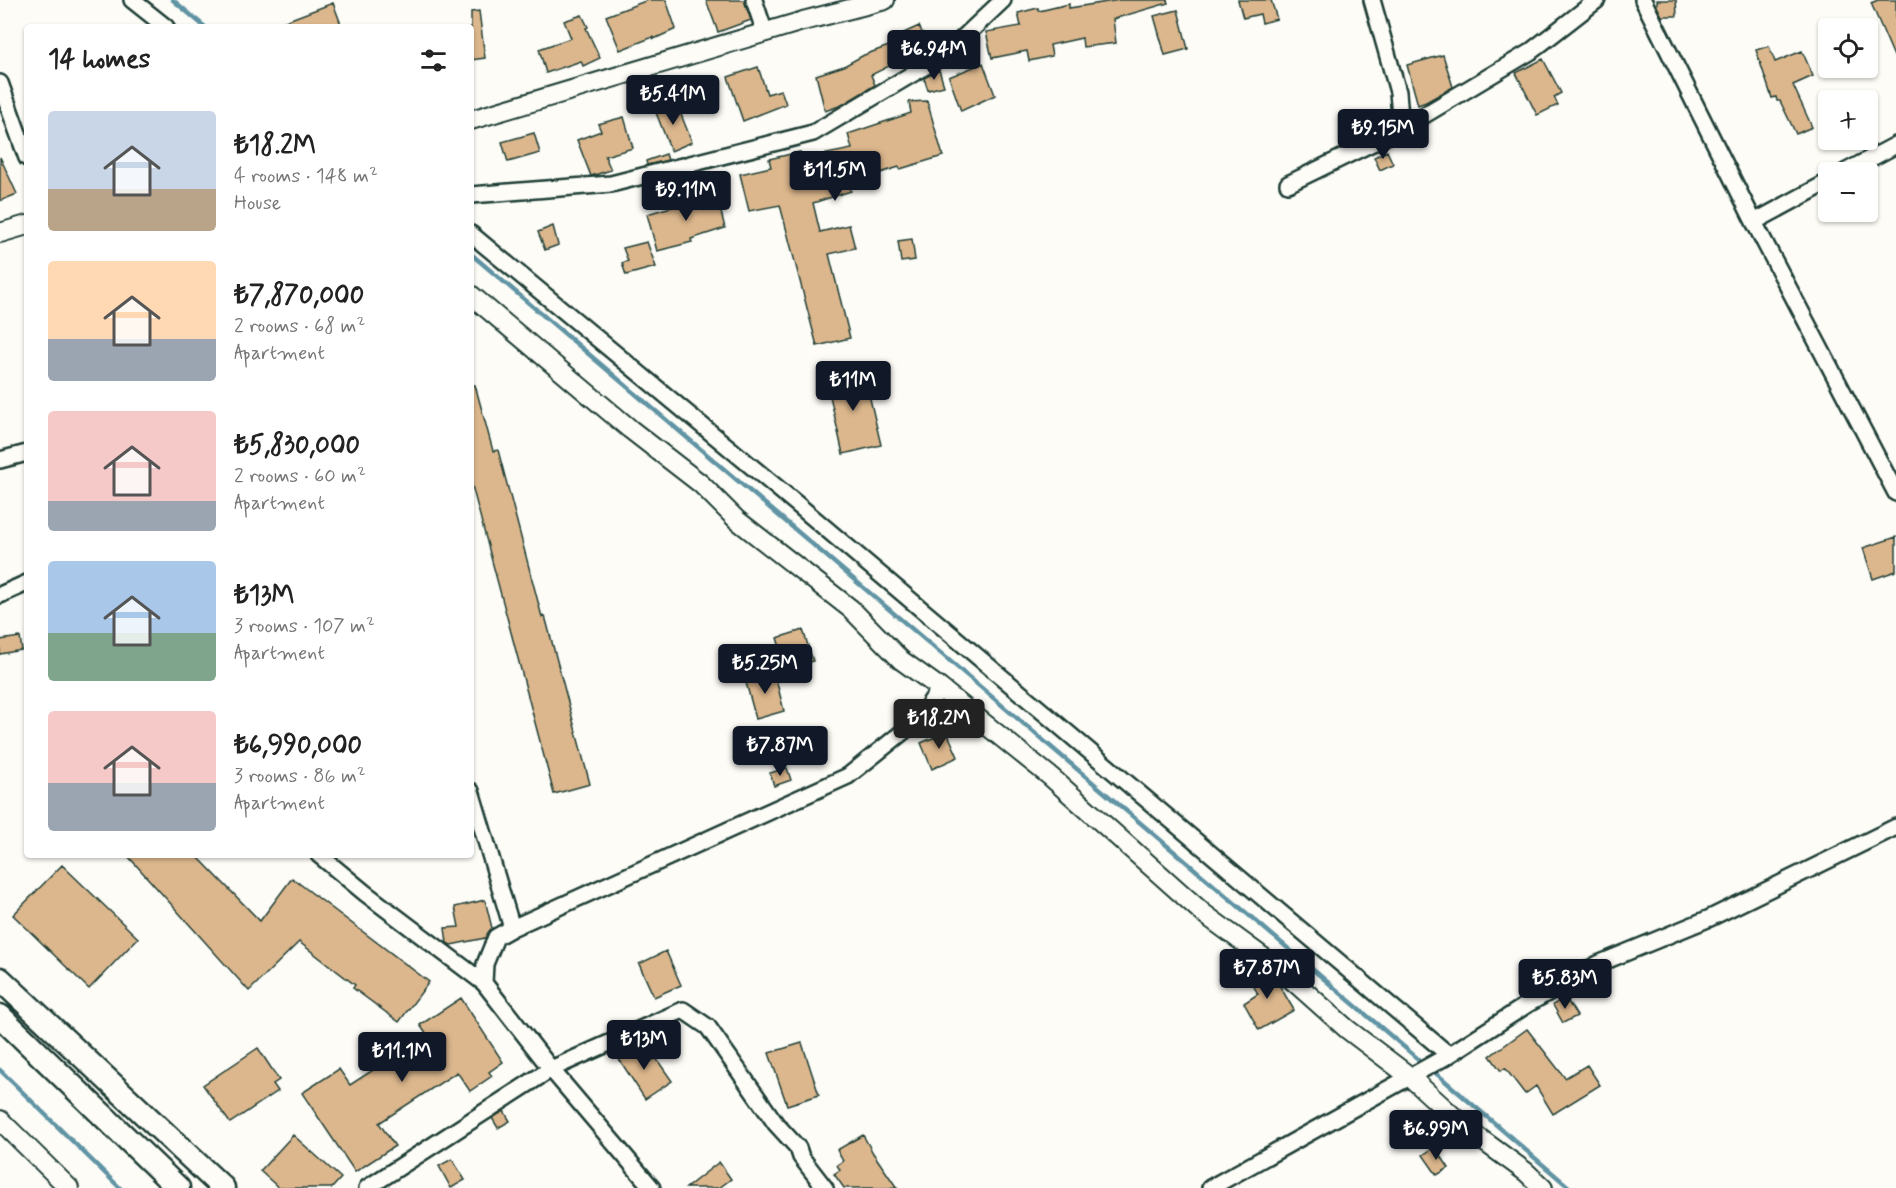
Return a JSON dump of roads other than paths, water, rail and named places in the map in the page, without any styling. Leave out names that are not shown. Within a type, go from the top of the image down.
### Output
[{"type":"main road","points":[[0,979],[223,1188]]},
{"type":"main road","points":[[0,1016],[177,1188]]},
{"type":"street","points":[[132,0],[161,24]]},
{"type":"street","points":[[754,0],[765,33]]},
{"type":"street","points":[[474,119],[885,0]]},
{"type":"street","points":[[474,195],[611,184],[813,133],[946,54],[1004,0]]},
{"type":"street","points":[[1372,0],[1398,92],[1401,129]]},
{"type":"street","points":[[1288,184],[1401,129],[1530,52],[1597,0]]},
{"type":"street","points":[[1643,0],[1754,222],[1896,493]]},
{"type":"street","points":[[0,83],[24,150]]},
{"type":"street","points":[[1864,162],[1896,145]]},
{"type":"street","points":[[1754,222],[1818,187]]},
{"type":"street","points":[[0,233],[24,226]]},
{"type":"street","points":[[474,236],[798,505],[1449,1054]]},
{"type":"street","points":[[474,298],[630,429],[701,484],[737,520],[851,609],[902,660],[1051,777],[1203,913],[1282,971],[1347,1029],[1409,1076],[1467,1129],[1526,1172],[1543,1188]]},
{"type":"street","points":[[0,460],[24,454]]},
{"type":"street","points":[[0,595],[24,584]]},
{"type":"street","points":[[484,983],[485,964],[496,937],[848,776],[919,719],[940,688]]},
{"type":"street","points":[[474,801],[512,928]]},
{"type":"street","points":[[1210,1188],[1449,1054],[1528,1004],[1598,964],[1710,918],[1896,827]]},
{"type":"street","points":[[323,858],[364,893],[484,983],[551,1069],[652,1188]]},
{"type":"street","points":[[367,1188],[551,1069],[683,1010],[708,1026],[776,1124],[798,1148],[801,1157],[825,1188]]},
{"type":"street","points":[[0,1120],[69,1188]]},
{"type":"waterway","points":[[173,0],[201,24]]},
{"type":"waterway","points":[[474,257],[1424,1064]]},
{"type":"waterway","points":[[1431,1069],[1570,1188]]},
{"type":"waterway","points":[[0,1070],[120,1188]]}]
